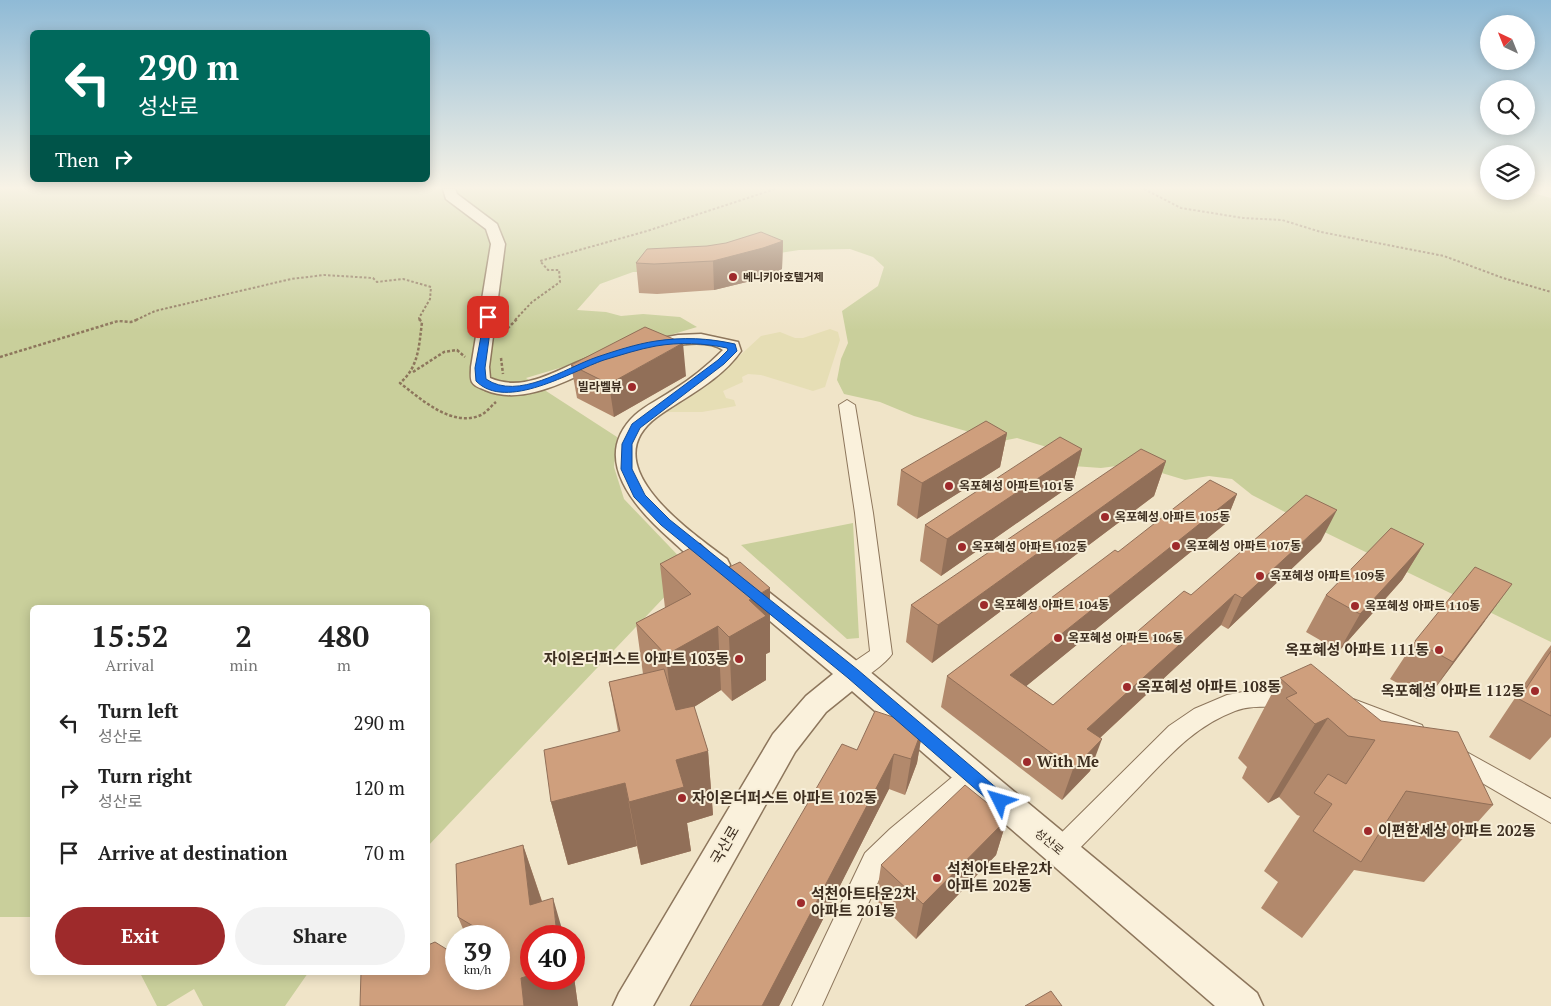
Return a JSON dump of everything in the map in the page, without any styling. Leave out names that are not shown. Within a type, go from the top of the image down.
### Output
[{"type":"street","name":"성산로","points":[[495,236],[498,244],[492,353],[480,368],[481,381],[493,388],[515,389],[541,383],[600,359],[655,344],[702,340],[732,346],[732,351],[721,362],[636,426],[627,444],[627,469],[640,497],[666,523],[853,674],[970,776],[1244,1006]]},
{"type":"street","points":[[847,405],[864,513],[881,654],[853,674]]},
{"type":"street","name":"국산로","points":[[632,1006],[784,743],[816,704],[853,674]]},
{"type":"street","points":[[1060,851],[1177,733],[1202,715],[1234,701],[1269,696],[1324,702],[1355,708],[1414,732],[1551,812]]},
{"type":"street","points":[[807,1006],[874,862],[899,837],[970,776]]},
{"type":"path","points":[[504,337],[505,329],[532,302],[560,282],[559,270],[548,270],[540,261],[560,253],[625,236]]},
{"type":"path","points":[[1341,236],[1444,256],[1503,278],[1551,292]]},
{"type":"path","points":[[0,357],[118,321],[131,322],[155,311],[291,279],[324,274],[373,278],[377,282],[403,279],[431,287],[430,299],[419,318],[422,322],[417,360],[412,372]]},
{"type":"path","points":[[456,350],[466,357],[492,353],[505,389],[499,400],[479,416],[455,419],[400,383],[412,372],[444,352],[456,350]]},
{"type":"shaded area","points":[[830,329],[838,332],[840,340],[825,387],[813,391],[761,375],[748,374],[742,377],[743,382],[723,391],[726,398],[734,400],[736,406],[702,412],[667,412],[707,386],[761,336],[780,332],[795,338],[803,338]]},
{"type":"green space","points":[[0,236],[1551,236],[1551,642],[1314,527],[1252,495],[1232,479],[1209,476],[1185,480],[1132,464],[1101,468],[1073,466],[1050,448],[1017,438],[987,444],[966,431],[914,416],[880,402],[844,394],[837,380],[841,359],[848,343],[842,311],[878,286],[884,267],[873,257],[850,249],[799,250],[658,272],[633,272],[600,284],[577,310],[606,312],[621,316],[643,314],[680,317],[697,327],[526,378],[617,437],[614,467],[624,499],[691,569],[430,844],[430,605],[30,605],[30,917],[0,917]]},
{"type":"green space","points":[[853,523],[859,638],[847,639],[741,545]]},
{"type":"green space","points":[[141,975],[307,975],[285,1006],[203,1006],[194,989],[166,1006],[157,1006]]},
{"type":"building","points":[[748,236],[771,236],[783,241],[713,261],[636,263],[647,249],[707,246],[726,243]]},
{"type":"building","points":[[645,327],[683,343],[609,384],[571,365]]},
{"type":"building","points":[[986,421],[1007,433],[922,483],[901,470]]},
{"type":"building","points":[[1060,437],[1082,449],[947,539],[925,525]]},
{"type":"building","points":[[1141,449],[1166,461],[938,625],[911,605]]},
{"type":"building","points":[[1210,480],[1237,494],[1010,675],[1053,705],[1184,591],[1191,595],[1306,495],[1337,510],[1242,598],[1235,594],[1087,729],[1102,739],[1073,769],[947,676],[1115,550],[1118,552]]},
{"type":"building","points":[[1391,528],[1424,544],[1360,614],[1326,595]]},
{"type":"building","points":[[700,543],[727,568],[740,562],[770,588],[749,600],[766,616],[729,637],[718,626],[666,655],[636,623],[691,594],[660,564]]},
{"type":"building","points":[[1475,567],[1512,584],[1453,662],[1415,641]]},
{"type":"building","points":[[1551,651],[1551,716],[1519,699]]},
{"type":"building","points":[[1311,664],[1381,721],[1458,732],[1493,805],[1406,791],[1361,862],[1313,831],[1332,804],[1314,793],[1328,774],[1346,784],[1375,740],[1348,736],[1328,718],[1315,724],[1286,698],[1297,693],[1280,678]]},
{"type":"building","points":[[664,669],[676,710],[694,706],[708,751],[676,760],[684,787],[629,802],[625,783],[551,802],[544,750],[620,731],[609,682]]},
{"type":"building","points":[[875,711],[923,727],[911,759],[894,754],[762,1006],[690,1006],[842,744],[857,750]]},
{"type":"building","points":[[965,785],[1007,819],[923,904],[881,865]]},
{"type":"building","points":[[523,845],[530,905],[553,898],[556,925],[520,925],[520,990],[522,990],[524,1006],[360,1006],[361,975],[430,975],[430,944],[435,942],[445,948],[445,990],[510,990],[510,925],[471,925],[458,917],[456,864]]},
{"type":"building","points":[[1051,991],[1062,1006],[1025,1006]]},
{"type":"place","name":"베니키아호텔거제","points":[[733,277]]},
{"type":"place","name":"빌라벨뷰","points":[[632,387]]},
{"type":"place","name":"옥포혜성 아파트 101동","points":[[949,486]]},
{"type":"place","name":"옥포혜성 아파트 105동","points":[[1105,517]]},
{"type":"place","name":"옥포혜성 아파트 107동","points":[[1176,546]]},
{"type":"place","name":"옥포혜성 아파트 102동","points":[[962,547]]},
{"type":"place","name":"옥포혜성 아파트 109동","points":[[1260,576]]},
{"type":"place","name":"옥포혜성 아파트 104동","points":[[984,605]]},
{"type":"place","name":"옥포혜성 아파트 110동","points":[[1355,606]]},
{"type":"place","name":"옥포혜성 아파트 106동","points":[[1058,638]]},
{"type":"place","name":"옥포혜성 아파트 111동","points":[[1439,650]]},
{"type":"place","name":"자이온더퍼스트 아파트 103동","points":[[739,659]]},
{"type":"place","name":"옥포혜성 아파트 108동","points":[[1127,687]]},
{"type":"place","name":"옥포혜성 아파트 112동","points":[[1535,691]]},
{"type":"place","name":"With Me","points":[[1027,762]]},
{"type":"place","name":"자이온더퍼스트 아파트 102동","points":[[682,798]]},
{"type":"place","name":"이편한세상 아파트 202동","points":[[1368,831]]},
{"type":"place","name":"석천아트타운2차 아파트 202동","points":[[937,878]]},
{"type":"place","name":"석천아트타운2차 아파트 201동","points":[[801,903]]},
{"type":"route","points":[[488,317],[480,368],[481,381],[493,388],[515,389],[541,383],[600,359],[655,344],[702,340],[732,346],[732,351],[721,362],[636,426],[627,444],[627,469],[640,497],[666,523],[853,674],[1000,801]]}]
